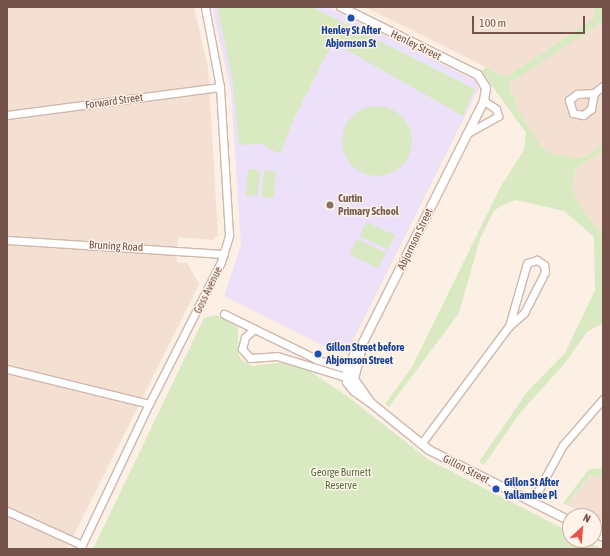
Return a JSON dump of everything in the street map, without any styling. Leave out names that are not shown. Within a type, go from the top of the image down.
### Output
[{"type":"street","name":"Goss Avenue","points":[[81,547],[149,404],[201,306],[224,254],[229,235],[230,217],[220,87],[205,7]]},
{"type":"street","name":"Henley Street","points":[[341,7],[478,75],[486,88]]},
{"type":"street","points":[[594,93],[603,86]]},
{"type":"street","name":"Forward Street","points":[[7,115],[220,87]]},
{"type":"street","name":"Abjornson Street","points":[[350,374],[363,343],[466,134],[484,101],[486,88]]},
{"type":"street","points":[[466,134],[498,116],[496,108],[484,101]]},
{"type":"street","name":"Bruning Road","points":[[7,240],[224,254]]},
{"type":"street","points":[[421,444],[509,326],[524,313],[545,272],[544,265],[537,260],[527,263],[509,326]]},
{"type":"street","points":[[224,314],[350,374]]},
{"type":"street","points":[[254,329],[245,337],[242,349],[250,358],[277,356],[350,374]]},
{"type":"street","points":[[7,368],[149,404]]},
{"type":"street","name":"Gillon Street","points":[[350,374],[371,402],[421,444],[562,517]]},
{"type":"street","points":[[532,502],[563,445],[603,399]]},
{"type":"street","points":[[7,511],[81,547]]},
{"type":"shaded area","points":[[7,7],[194,7],[208,68],[218,235],[213,240],[178,237],[177,262],[187,263],[199,284],[67,549],[7,549]]},
{"type":"shaded area","name":"Curtin Primary School","points":[[212,7],[327,7],[474,80],[479,88],[348,350],[338,353],[224,296],[241,245],[231,91]]},
{"type":"shaded area","points":[[365,7],[595,7],[594,18],[506,77]]},
{"type":"shaded area","points":[[601,23],[603,24],[603,144],[583,158],[552,154],[543,148],[520,114],[509,86],[510,82]]},
{"type":"shaded area","points":[[603,150],[603,236],[578,203],[572,188],[576,169]]},
{"type":"shaded area","points":[[592,475],[603,477],[603,523],[602,508],[574,508],[566,505]]},
{"type":"green space","points":[[217,7],[312,7],[475,89],[463,116],[333,42],[292,123],[280,154],[261,144],[239,145],[232,79]]},
{"type":"green space","points":[[595,7],[603,7],[603,24],[601,23],[511,82],[509,86],[520,114],[543,148],[552,154],[583,158],[603,144],[603,150],[576,169],[572,187],[578,203],[603,236],[603,323],[587,332],[565,363],[520,413],[484,465],[479,462],[527,392],[565,353],[595,290],[594,237],[564,211],[516,200],[502,205],[494,211],[480,239],[459,313],[389,407],[385,404],[412,367],[501,186],[524,150],[526,133],[482,72],[485,67],[506,77],[594,18]]},
{"type":"green space","points":[[377,106],[396,112],[406,122],[412,141],[406,160],[396,170],[377,176],[358,170],[348,160],[342,141],[348,122],[358,112]]},
{"type":"green space","points":[[248,169],[260,170],[258,196],[246,195]]},
{"type":"green space","points":[[264,170],[276,171],[274,198],[262,197]]},
{"type":"green space","points":[[366,222],[395,235],[389,250],[359,237]]},
{"type":"green space","points":[[357,239],[386,253],[378,268],[350,254]]},
{"type":"green space","name":"George Burnett Reserve","points":[[216,315],[238,327],[238,354],[243,361],[252,366],[282,362],[307,369],[347,396],[429,460],[562,528],[562,548],[602,549],[93,549],[204,318]]},
{"type":"green space","points":[[603,468],[603,477],[591,475],[566,505],[563,503],[589,469]]},
{"type":"place","name":"Henley St After Abjornson St","points":[[351,18]]},
{"type":"place","name":"Curtin Primary School","points":[[330,205]]},
{"type":"place","name":"Gillon Street before Abjornson Street","points":[[318,354]]},
{"type":"place","name":"Gillon St After Yallambee Pl","points":[[496,489]]}]
